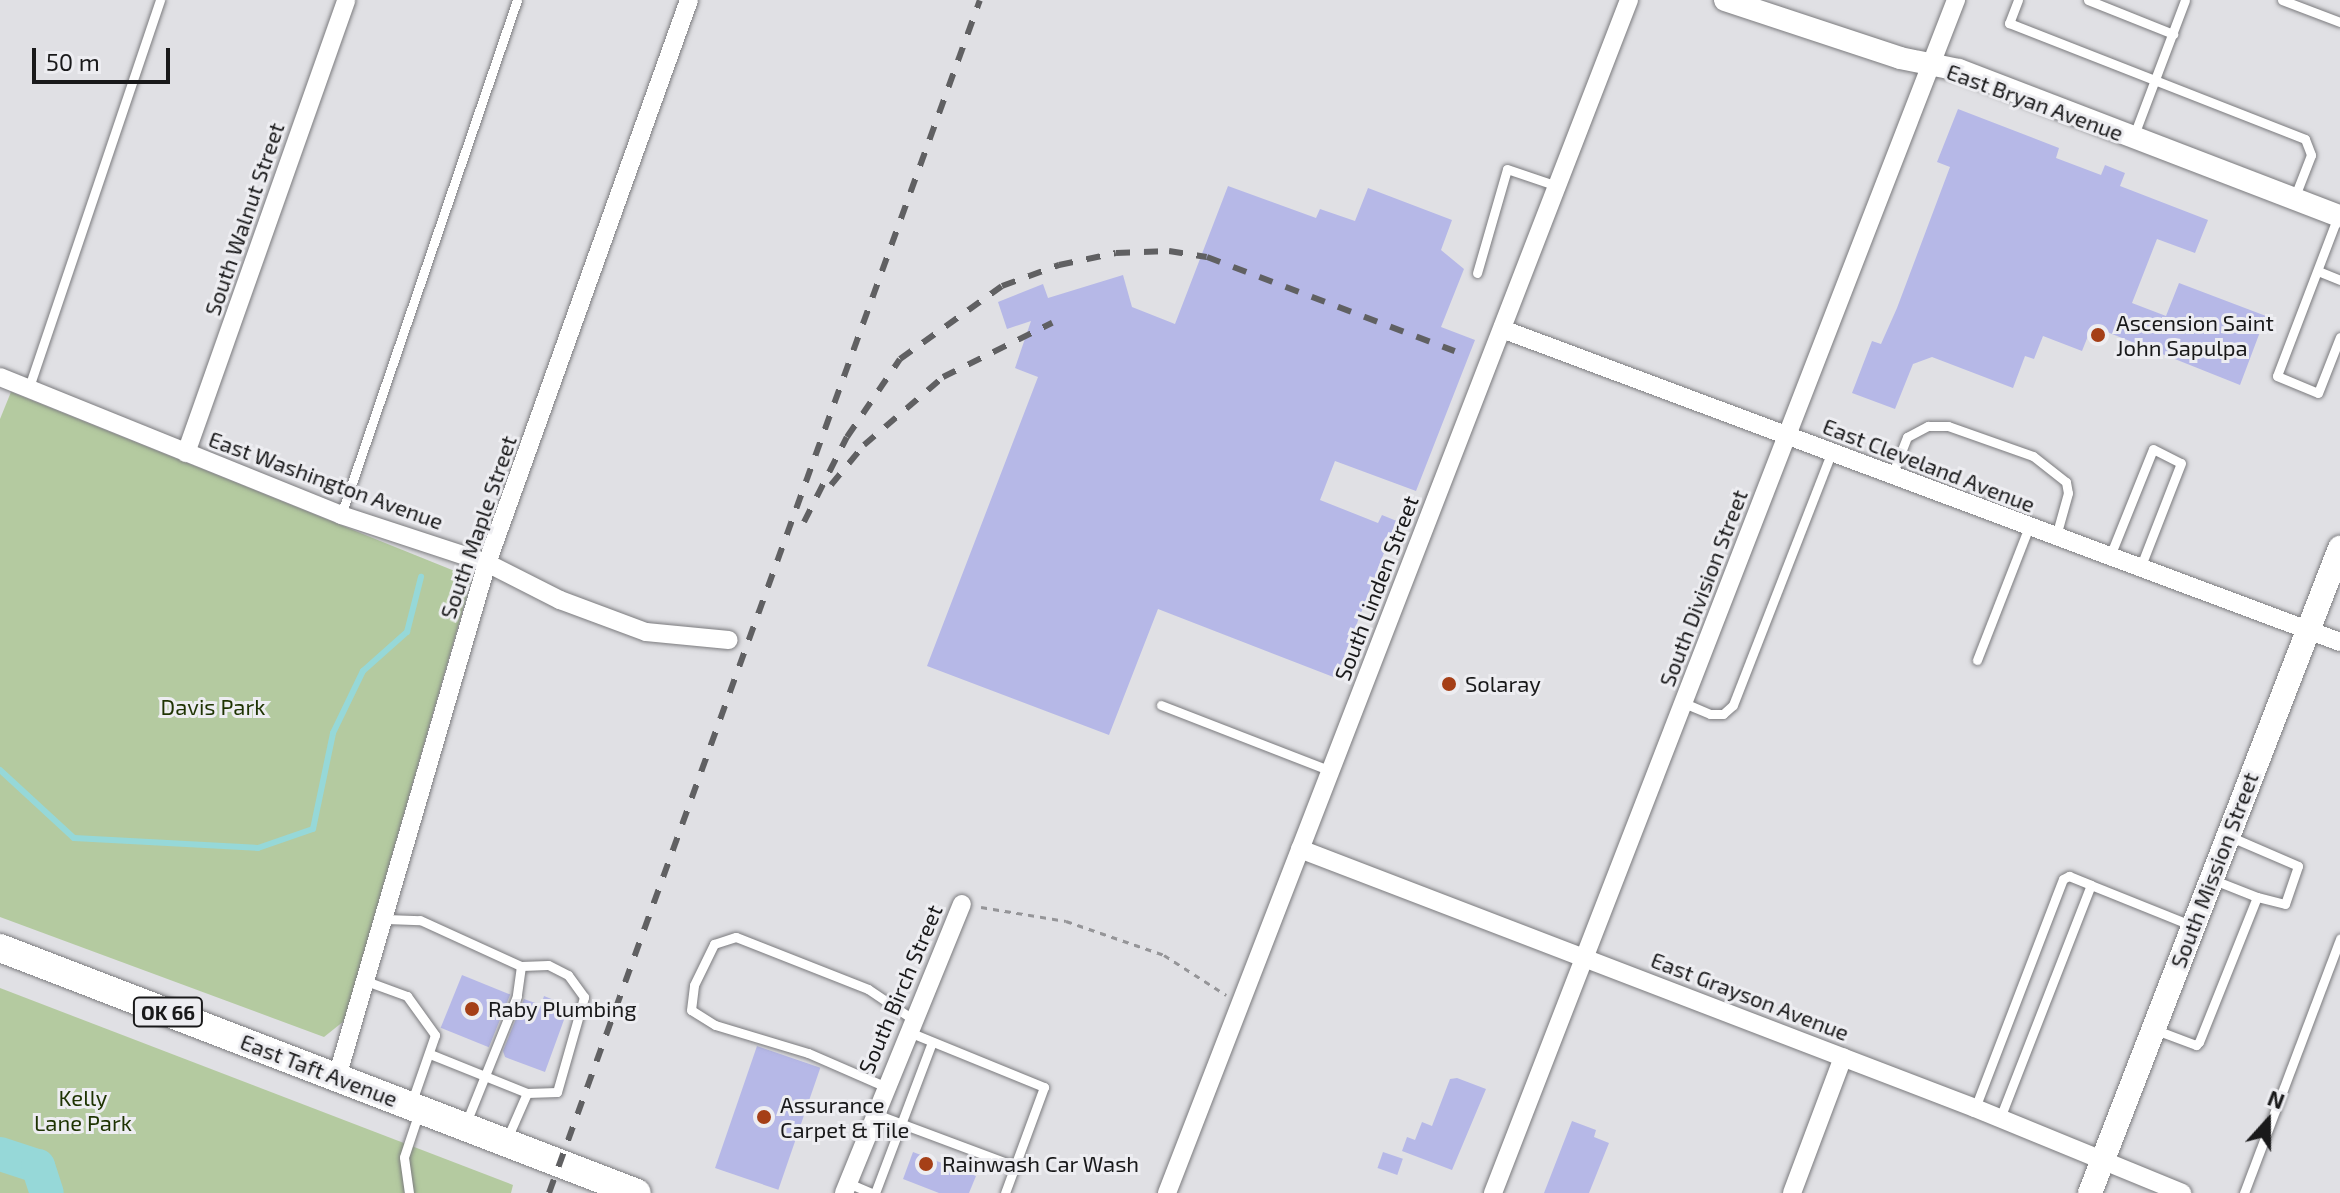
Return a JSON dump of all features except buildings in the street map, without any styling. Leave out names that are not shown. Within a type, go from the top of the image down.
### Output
[{"type":"main road","name":"South Mission Street","points":[[2090,1193],[2340,548]]},
{"type":"main road","name":"East Taft Avenue","points":[[0,948],[637,1193]]},
{"type":"street","name":"South Walnut Street","points":[[186,453],[346,0]]},
{"type":"street","name":"South Maple Street","points":[[337,1077],[386,919],[487,563],[689,0]]},
{"type":"street","name":"South Linden Street","points":[[1167,1193],[1629,0]]},
{"type":"street","name":"East Bryan Avenue","points":[[1725,0],[1931,66],[1959,70],[2339,216]]},
{"type":"street","name":"South Division Street","points":[[1493,1193],[1956,0]]},
{"type":"street","name":"East Cleveland Avenue","points":[[1502,329],[2108,560],[2340,642]]},
{"type":"street","name":"East Washington Avenue","points":[[0,377],[341,515],[487,563],[560,600],[646,632],[729,640]]},
{"type":"street","name":"East Grayson Avenue","points":[[1300,849],[1975,1108],[2182,1193]]},
{"type":"street","name":"South Birch Street","points":[[846,1188],[884,1086],[962,904]]},
{"type":"street","points":[[1792,1193],[1843,1057]]},
{"type":"lane","points":[[28,390],[160,0]]},
{"type":"lane","points":[[341,515],[517,0]]},
{"type":"lane","points":[[2018,0],[2009,23],[2305,139],[2311,155],[2294,199]]},
{"type":"lane","points":[[2088,0],[2173,34]]},
{"type":"lane","points":[[2133,137],[2185,0]]},
{"type":"lane","points":[[2282,0],[2340,22]]},
{"type":"lane","points":[[1477,273],[1507,169],[1557,186]]},
{"type":"lane","points":[[2339,216],[2277,376],[2318,393],[2340,337]]},
{"type":"lane","points":[[2318,271],[2340,280]]},
{"type":"lane","points":[[1892,476],[1907,437],[1928,426],[1948,426],[2033,456],[2066,482],[2068,493],[2055,539]]},
{"type":"lane","points":[[2108,560],[2153,449],[2181,463],[2139,571]]},
{"type":"lane","points":[[1684,703],[1710,714],[1723,714],[1733,705],[1831,454]]},
{"type":"lane","points":[[1977,660],[2028,529]]},
{"type":"lane","points":[[1161,705],[1331,771]]},
{"type":"lane","points":[[2211,879],[2285,904],[2298,866],[2228,836]]},
{"type":"lane","points":[[1975,1108],[2063,879],[2069,876],[2193,926]]},
{"type":"lane","points":[[2000,1118],[2091,885]]},
{"type":"lane","points":[[2153,1029],[2196,1045],[2199,1042],[2257,897]]},
{"type":"lane","points":[[386,919],[420,920],[521,966],[548,965],[568,975],[584,997],[557,1092],[527,1093],[430,1054]]},
{"type":"lane","points":[[884,1086],[808,1053],[715,1025],[691,1010],[694,985],[714,944],[736,937],[868,989],[932,1042],[1044,1087],[1005,1193]]},
{"type":"lane","points":[[2244,1193],[2340,939]]},
{"type":"lane","points":[[465,1126],[517,996],[521,966]]},
{"type":"lane","points":[[366,981],[407,996],[435,1035],[404,1157],[409,1193]]},
{"type":"lane","points":[[846,1188],[874,1193],[932,1042]]},
{"type":"lane","points":[[506,1141],[527,1093]]},
{"type":"lane","points":[[873,1113],[1015,1166]]},
{"type":"path","name":"South Birch Street","points":[[962,904],[1066,921],[1164,955],[1211,989],[1241,1000]]},
{"type":"green space","name":"Davis Park","points":[[11,392],[472,578],[344,1021],[324,1037],[0,917],[0,419]]},
{"type":"green space","name":"Kelly Lane Park","points":[[0,988],[513,1185],[511,1193],[0,1193]]},
{"type":"waterway","points":[[0,770],[74,838],[258,848],[313,829],[333,733],[363,671],[407,632],[421,577]]},
{"type":"waterway","points":[[0,1154],[38,1166],[47,1193]]},
{"type":"railway","points":[[549,1193],[980,0]]},
{"type":"railway","points":[[804,522],[847,437],[900,359],[1002,286],[1059,265],[1116,253],[1169,251],[1207,257],[1455,351]]},
{"type":"railway","points":[[831,485],[864,445],[943,377],[1052,323]]},
{"type":"place","name":"Ascension Saint John Sapulpa","points":[[2098,335]]},
{"type":"place","name":"Solaray","points":[[1449,684]]},
{"type":"place","name":"Raby Plumbing","points":[[472,1009]]},
{"type":"place","name":"Assurance Carpet & Tile","points":[[764,1117]]},
{"type":"place","name":"Rainwash Car Wash","points":[[926,1164]]}]
